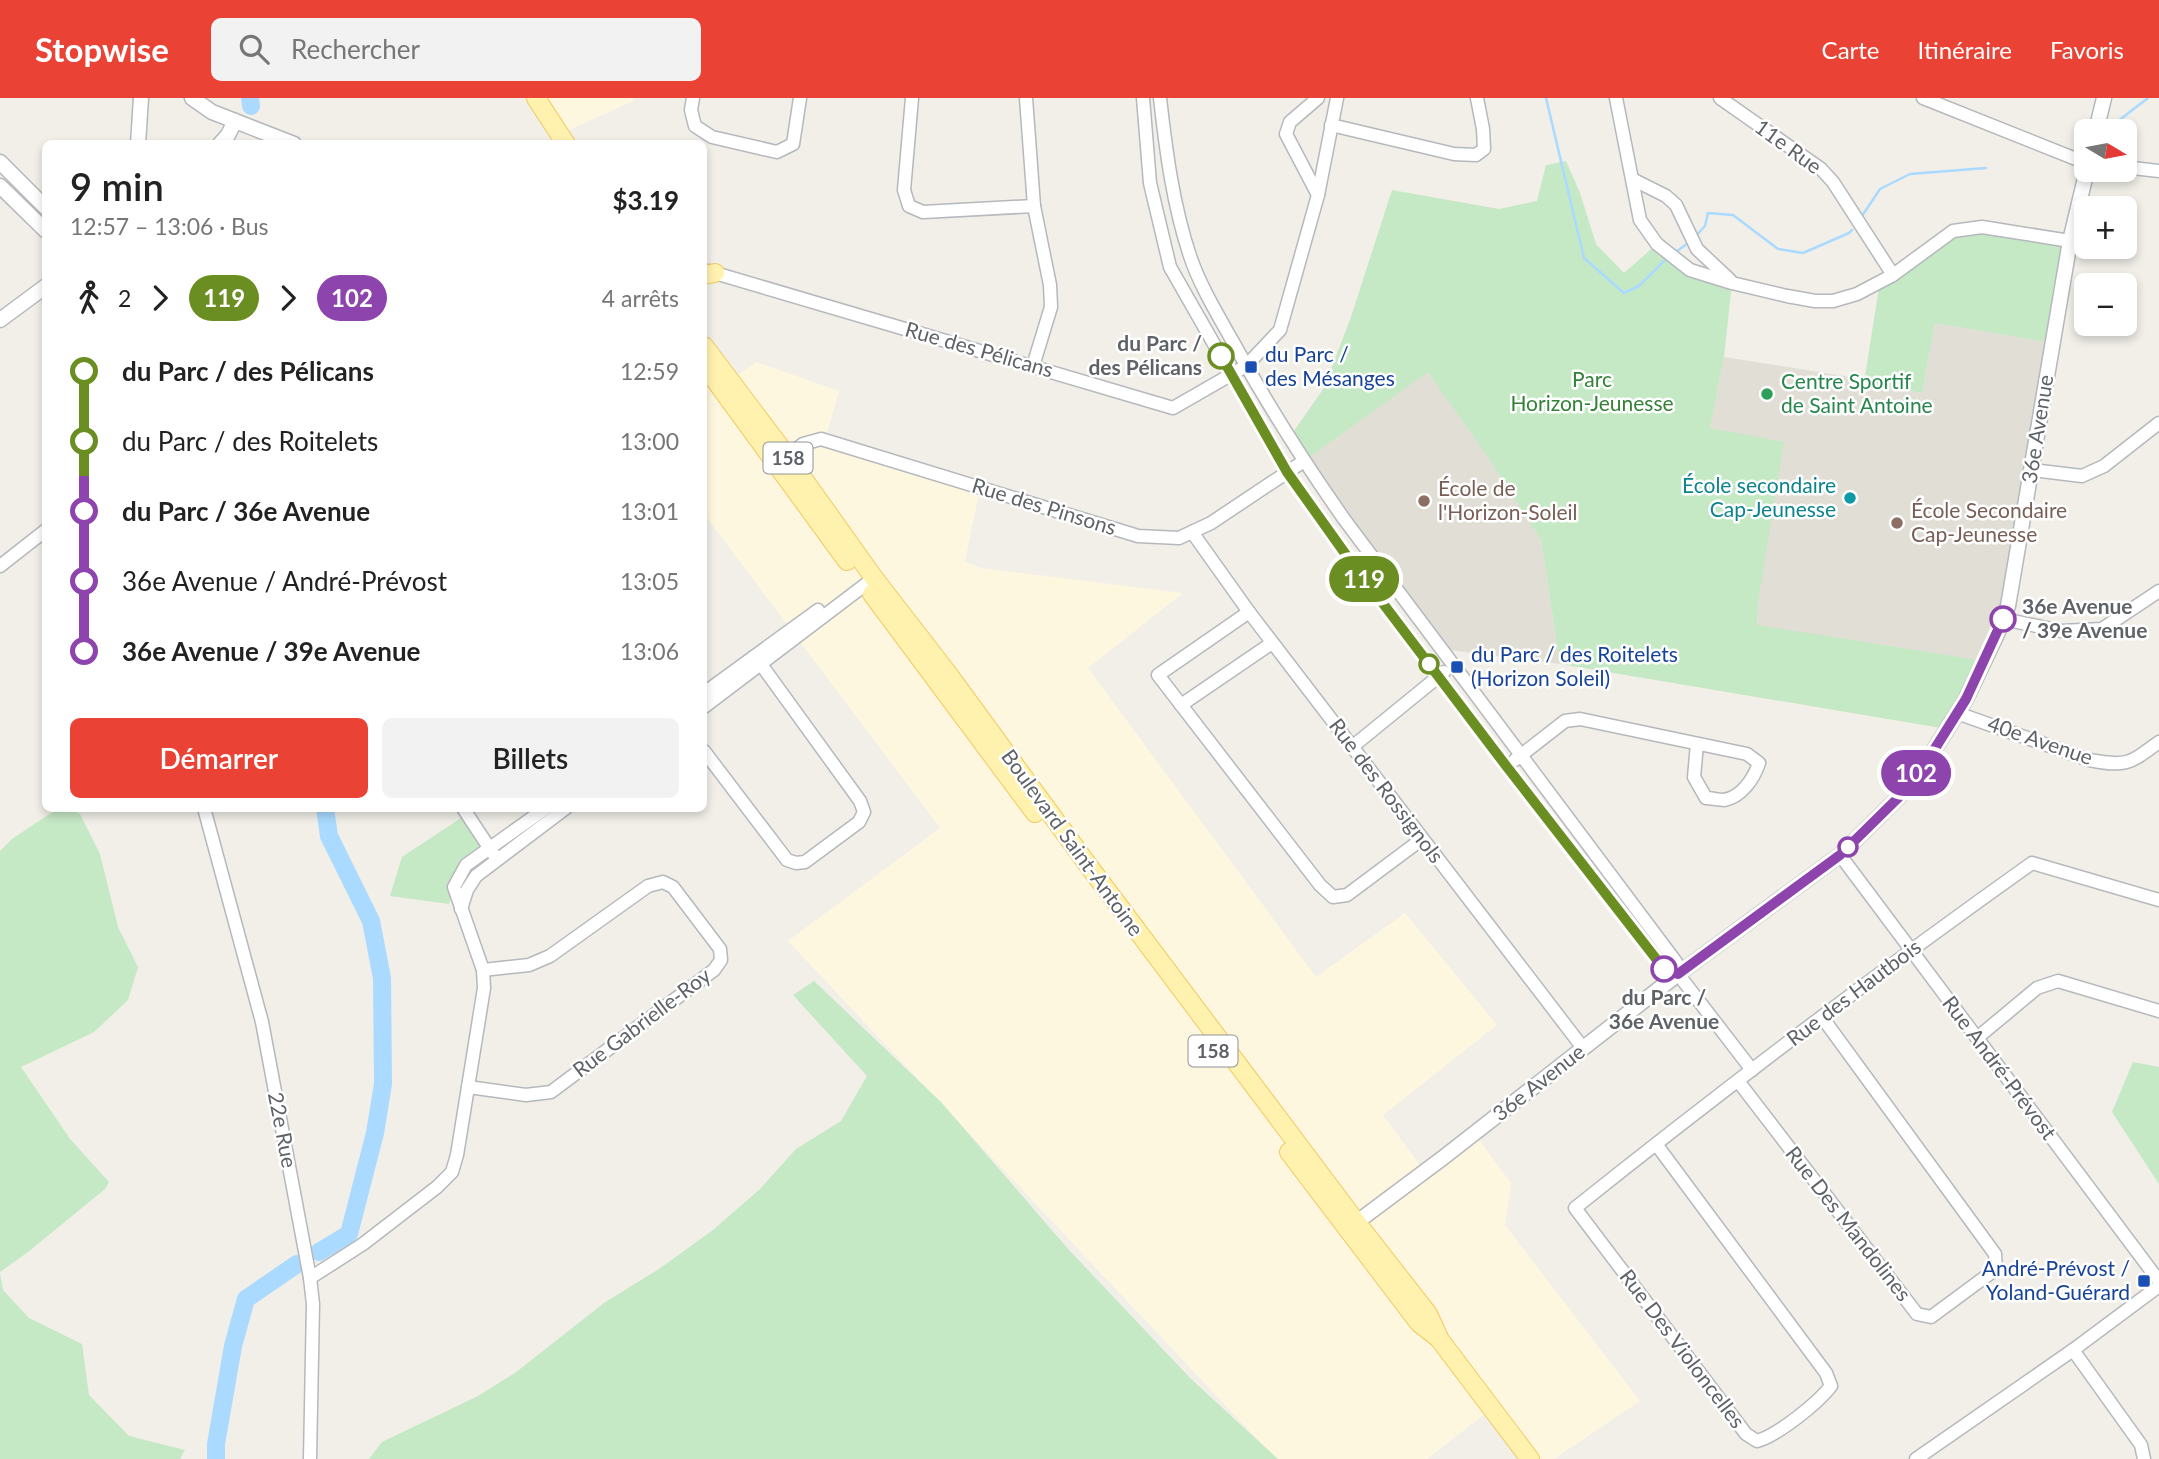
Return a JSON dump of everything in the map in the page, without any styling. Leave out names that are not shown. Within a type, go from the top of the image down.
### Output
[{"type":"main road","points":[[536,98],[563,140]]},
{"type":"main road","name":"Boulevard Saint-Antoine","points":[[707,350],[781,461],[867,579],[1352,1227],[1419,1323],[1440,1339],[1530,1459]]},
{"type":"main road","name":"Boulevard Saint-Antoine","points":[[707,369],[781,461]]},
{"type":"street","points":[[138,140],[141,98]]},
{"type":"street","points":[[192,98],[212,112],[284,140]]},
{"type":"street","points":[[693,98],[691,110],[695,126],[712,137],[777,152],[793,144],[800,98]]},
{"type":"street","points":[[912,98],[904,190],[909,206],[923,212],[1034,206]]},
{"type":"street","points":[[1026,98],[1034,206],[1050,285],[1051,307],[1033,366]]},
{"type":"street","points":[[1143,98],[1150,183],[1170,267],[1287,472],[1344,552],[1507,767],[1666,971],[1678,974]]},
{"type":"street","points":[[1160,98],[1171,181],[1191,259],[1246,366],[1304,461],[1361,542],[1676,962],[1678,974],[1752,1070]]},
{"type":"street","points":[[1318,98],[1290,121],[1286,134],[1318,195]]},
{"type":"street","name":"Rue des Pélicans","points":[[707,272],[1173,408],[1246,366],[1280,330],[1318,195],[1337,98]]},
{"type":"street","points":[[1331,125],[1454,154],[1476,155],[1483,149],[1483,129],[1477,98]]},
{"type":"street","points":[[1616,98],[1640,220],[1657,244],[1690,270],[1787,296],[1833,301],[1857,294],[1893,275],[1954,231],[1982,227],[2070,241]]},
{"type":"street","name":"11e Rue","points":[[1720,98],[1821,169],[1833,182],[1893,275]]},
{"type":"street","points":[[1923,98],[2074,158]]},
{"type":"street","points":[[2099,119],[2104,98]]},
{"type":"street","points":[[224,140],[234,121]]},
{"type":"street","points":[[2137,169],[2155,171],[2159,158]]},
{"type":"street","points":[[2,169],[42,204]]},
{"type":"street","points":[[1634,180],[1666,195],[1676,205],[1697,249],[1732,283]]},
{"type":"street","name":"36e Avenue","points":[[1352,1227],[1678,974],[1840,855],[1898,798],[1966,699],[2008,606],[2070,241],[2084,182]]},
{"type":"street","points":[[0,186],[42,227]]},
{"type":"street","points":[[0,320],[42,289]]},
{"type":"street","points":[[2032,470],[2082,476],[2104,466],[2159,423]]},
{"type":"street","name":"Rue des Pinsons","points":[[781,461],[803,444],[821,439],[1138,536],[1179,538],[1212,523],[1304,461]]},
{"type":"street","name":"Rue des Rossignols","points":[[1192,532],[1272,643],[1583,1048]]},
{"type":"street","points":[[0,566],[42,533]]},
{"type":"street","points":[[1344,552],[1361,542]]},
{"type":"street","points":[[707,704],[758,660],[867,579]]},
{"type":"street","points":[[2003,619],[2061,631],[2102,629],[2159,591]]},
{"type":"street","points":[[1249,611],[1158,675],[1320,885],[1333,897],[1347,895],[1422,839]]},
{"type":"street","points":[[1181,705],[1272,643]]},
{"type":"street","points":[[707,691],[758,660]]},
{"type":"street","points":[[707,755],[787,860],[805,862],[859,822],[864,812],[860,801],[758,660]]},
{"type":"street","points":[[1352,747],[1453,666]]},
{"type":"street","name":"40e Avenue","points":[[1957,713],[2089,760],[2110,764],[2132,762],[2159,742]]},
{"type":"street","points":[[1507,767],[1565,721],[1580,719],[1747,754],[1759,762],[1754,776],[1740,792],[1725,800],[1706,798],[1695,777],[1697,744]]},
{"type":"street","name":"22e Rue","points":[[205,812],[262,1023],[310,1278],[313,1304],[310,1459]]},
{"type":"street","points":[[466,812],[497,860]]},
{"type":"street","points":[[310,1278],[363,1244],[437,1187],[452,1172],[484,988],[483,970],[454,887],[466,864],[539,812]]},
{"type":"street","points":[[461,909],[475,876],[561,812]]},
{"type":"street","name":"Rue André-Prévost","points":[[1840,855],[2159,1284]]},
{"type":"street","name":"Rue des Hautbois","points":[[1575,1208],[1910,949],[2032,863],[2159,900]]},
{"type":"street","name":"Rue Gabrielle-Roy","points":[[468,1087],[526,1095],[551,1092],[714,970],[721,960],[720,949],[673,887],[663,882],[648,886],[550,956],[529,965],[483,970]]},
{"type":"street","points":[[1977,1038],[2037,988],[2058,981],[2159,1011]]},
{"type":"street","name":"Rue Des Mandolines","points":[[1738,1081],[1917,1314],[1931,1317],[1996,1269],[1995,1254],[1822,1017]]},
{"type":"street","name":"Rue Des Violoncelles","points":[[1575,1208],[1746,1434],[1757,1441],[1769,1438],[1823,1396],[1831,1386],[1826,1373],[1656,1144]]},
{"type":"street","points":[[1916,1459],[2073,1350],[2159,1284]]},
{"type":"street","points":[[2073,1350],[2141,1445],[2144,1459]]},
{"type":"shaded area","points":[[534,98],[633,98],[633,101],[556,136]]},
{"type":"shaded area","name":"École Secondaire Cap-Jeunesse","points":[[1935,323],[2052,343],[2015,566],[1985,661],[1757,626],[1759,596],[1710,428],[1724,357],[1857,378],[1864,383],[1922,393]]},
{"type":"shaded area","points":[[756,362],[839,391],[825,441],[980,489],[965,561],[981,568],[1183,593],[1088,668],[1316,977],[1405,913],[1497,1025],[1383,1115],[1425,1172],[1474,1133],[1511,1183],[1505,1225],[1640,1401],[1554,1459],[1537,1459],[1495,1406],[1427,1459],[1276,1459],[788,941],[940,828],[707,518],[707,378],[716,391]]},
{"type":"shaded area","name":"École de l'Horizon-Soleil","points":[[1428,371],[1541,540],[1560,664],[1441,649],[1304,461]]},
{"type":"green space","name":"Parc Horizon-Jeunesse","points":[[1566,161],[1580,193],[1596,244],[1624,273],[1657,244],[1690,270],[1732,283],[1724,357],[1710,428],[1784,442],[1759,596],[1757,625],[1985,661],[1947,729],[1560,664],[1541,540],[1428,372],[1304,461],[1289,438],[1324,388],[1351,317],[1392,190],[1499,209],[1537,201],[1546,165]]},
{"type":"green space","points":[[1982,227],[2070,241],[2052,343],[1935,323],[1922,393],[1864,383],[1880,281],[1953,231]]},
{"type":"green space","points":[[52,812],[80,814],[100,854],[118,927],[138,967],[128,1000],[94,1032],[21,1067],[70,1139],[109,1182],[105,1189],[0,1272],[0,851],[12,839]]},
{"type":"green space","points":[[467,814],[489,848],[454,887],[449,904],[390,896],[402,857]]},
{"type":"green space","points":[[814,981],[941,1102],[1069,1250],[1191,1379],[1278,1459],[369,1459],[382,1442],[478,1396],[515,1373],[604,1303],[659,1269],[713,1230],[760,1189],[796,1149],[841,1121],[867,1076],[793,995]]},
{"type":"green space","points":[[2133,1062],[2159,1067],[2159,1184],[2112,1112]]},
{"type":"green space","points":[[0,1273],[3,1290],[29,1318],[82,1344],[89,1395],[129,1436],[185,1450],[180,1459],[0,1459]]},
{"type":"waterway","points":[[250,98],[251,106]]},
{"type":"waterway","points":[[1546,98],[1584,258],[1624,293],[1639,286],[1667,258]]},
{"type":"waterway","points":[[2121,119],[2148,98]]},
{"type":"waterway","points":[[1862,216],[1880,189],[1910,174],[1986,168]]},
{"type":"waterway","points":[[1695,237],[1705,226],[1708,213],[1733,215],[1778,249],[1803,253],[1852,230]]},
{"type":"waterway","points":[[1676,252],[1688,243]]},
{"type":"waterway","points":[[319,1252],[349,1234],[375,1133],[383,1084],[382,978],[371,921],[329,836],[326,812]]},
{"type":"waterway","points":[[216,1459],[216,1444],[233,1346],[246,1299],[297,1264]]},
{"type":"bus line","name":"119","points":[[1221,356],[1287,472],[1344,552],[1664,969]]},
{"type":"bus line","name":"102","points":[[1664,969],[1678,974],[1840,855],[1898,798],[1934,750],[1966,699],[2003,619]]},
{"type":"place","name":"du Parc / des Pélicans","points":[[1221,356]]},
{"type":"place","name":"du Parc / des Mésanges","points":[[1251,367]]},
{"type":"place","name":"Centre Sportif de Saint Antoine","points":[[1767,394]]},
{"type":"place","name":"École secondaire Cap-Jeunesse","points":[[1850,498]]},
{"type":"place","name":"École de l'Horizon-Soleil","points":[[1424,501]]},
{"type":"place","name":"École Secondaire Cap-Jeunesse","points":[[1897,523]]},
{"type":"place","name":"36e Avenue / 39e Avenue","points":[[2003,619]]},
{"type":"place","name":"du Parc / des Roitelets (Horizon Soleil)","points":[[1457,667]]},
{"type":"place","name":"du Parc / 36e Avenue","points":[[1664,969]]},
{"type":"place","name":"André-Prévost / Yoland-Guérard","points":[[2144,1281]]}]
